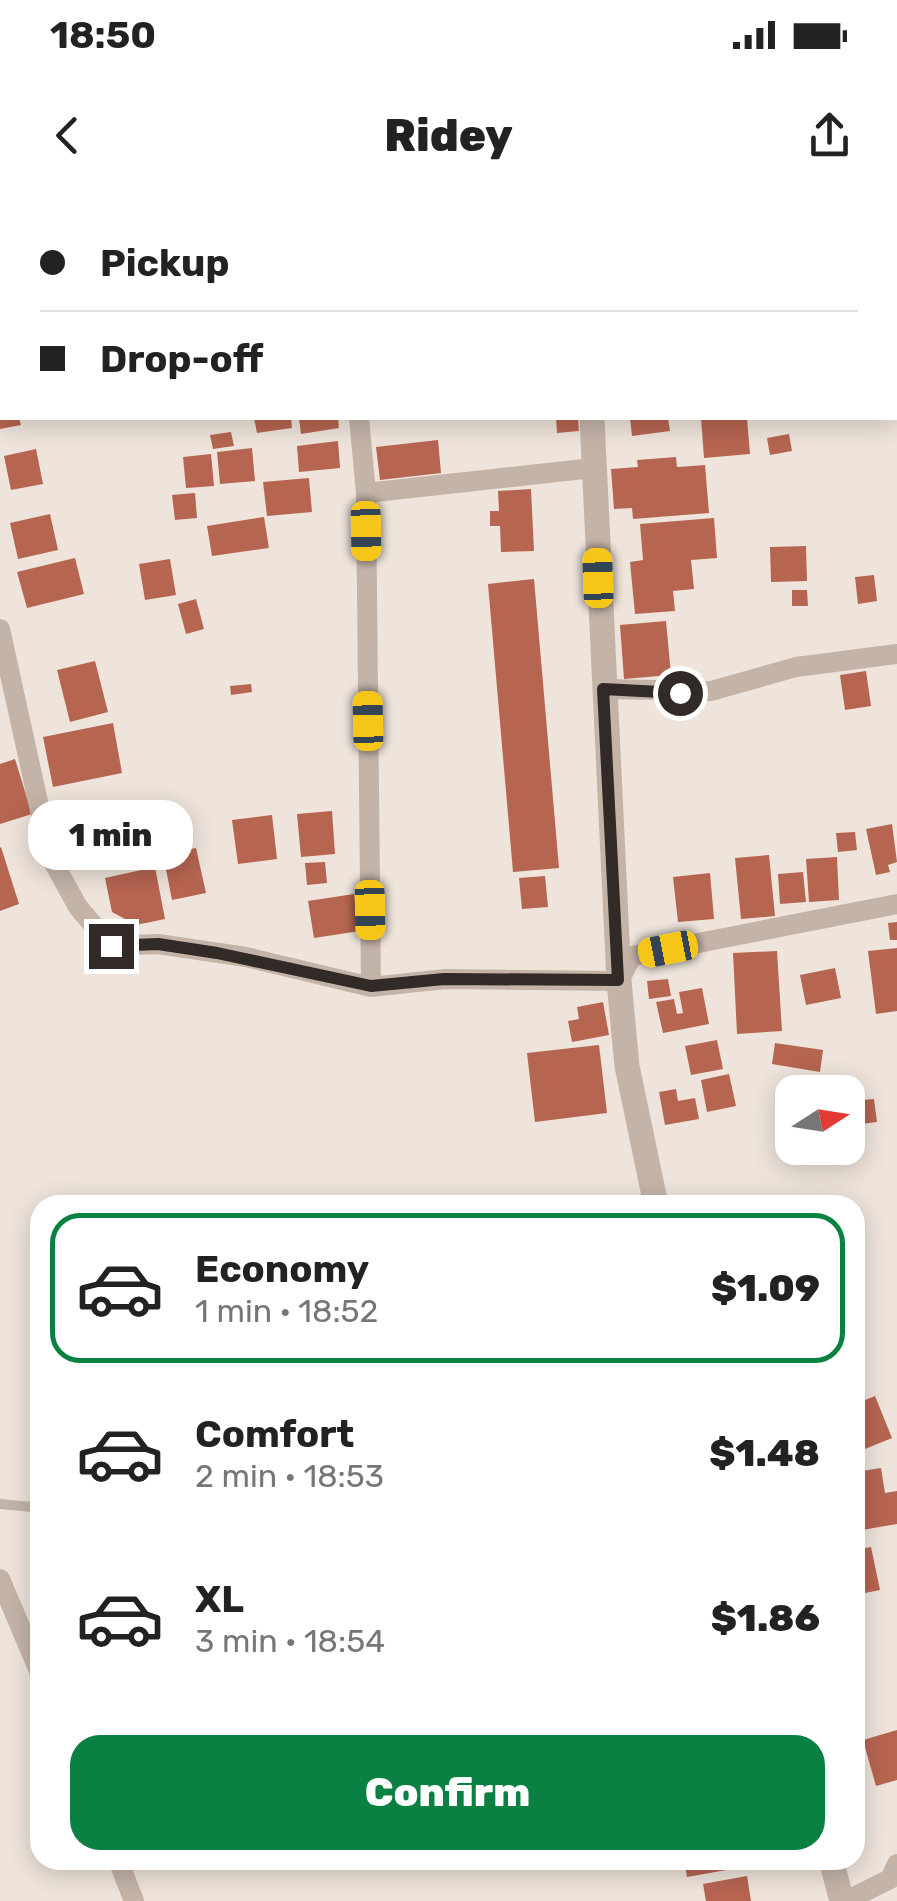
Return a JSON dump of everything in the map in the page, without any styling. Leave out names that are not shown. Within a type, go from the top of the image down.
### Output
[{"type":"street","points":[[359,420],[366,493],[371,986]]},
{"type":"street","points":[[592,420],[618,980],[627,1066],[654,1195]]},
{"type":"street","points":[[366,493],[593,468]]},
{"type":"street","points":[[0,629],[50,856],[61,880],[111,946],[158,944],[246,958],[371,986],[444,979],[618,980]]},
{"type":"street","points":[[603,689],[710,691],[796,667],[897,654]]},
{"type":"street","points":[[618,980],[632,956],[897,904]]},
{"type":"street","points":[[0,1579],[30,1650]]},
{"type":"street","points":[[833,1870],[844,1901],[890,1879],[897,1864]]},
{"type":"street","points":[[122,1870],[134,1901]]},
{"type":"lane","points":[[0,1504],[30,1507]]},
{"type":"building","points":[[0,420],[20,420],[21,425],[0,429]]},
{"type":"building","points":[[254,420],[291,420],[292,428],[257,433]]},
{"type":"building","points":[[299,420],[338,420],[339,428],[301,434]]},
{"type":"building","points":[[556,420],[578,420],[579,431],[557,433]]},
{"type":"building","points":[[630,420],[668,420],[670,431],[632,436]]},
{"type":"building","points":[[701,420],[747,420],[750,454],[704,458]]},
{"type":"building","points":[[231,432],[234,446],[213,449],[210,435]]},
{"type":"building","points":[[789,434],[792,451],[770,455],[767,438]]},
{"type":"building","points":[[438,440],[441,473],[380,480],[376,447]]},
{"type":"building","points":[[338,441],[340,468],[299,472],[297,446]]},
{"type":"building","points":[[252,448],[255,481],[220,484],[217,452]]},
{"type":"building","points":[[36,449],[43,484],[11,490],[4,456]]},
{"type":"building","points":[[211,454],[214,486],[186,488],[183,457]]},
{"type":"building","points":[[676,457],[677,467],[705,465],[709,513],[633,519],[632,508],[614,509],[611,469],[638,467],[637,460]]},
{"type":"building","points":[[309,478],[312,512],[267,516],[263,482]]},
{"type":"building","points":[[531,489],[534,551],[501,552],[500,526],[490,526],[490,511],[499,511],[498,491]]},
{"type":"building","points":[[195,493],[197,518],[175,520],[172,495]]},
{"type":"building","points":[[50,514],[58,550],[18,559],[10,523]]},
{"type":"building","points":[[264,517],[269,548],[212,556],[207,526]]},
{"type":"building","points":[[714,518],[717,558],[691,560],[694,589],[673,591],[675,611],[635,614],[630,562],[643,560],[640,524]]},
{"type":"building","points":[[806,546],[807,581],[771,582],[770,547]]},
{"type":"building","points":[[75,558],[84,594],[27,608],[17,572]]},
{"type":"building","points":[[170,559],[176,595],[145,600],[139,564]]},
{"type":"building","points":[[874,575],[877,601],[858,604],[855,577]]},
{"type":"building","points":[[534,579],[559,868],[513,872],[488,584]]},
{"type":"building","points":[[792,590],[807,590],[808,606],[792,606]]},
{"type":"building","points":[[196,599],[204,629],[186,634],[178,604]]},
{"type":"building","points":[[666,621],[671,675],[624,679],[620,625]]},
{"type":"building","points":[[95,661],[108,712],[70,722],[57,670]]},
{"type":"building","points":[[866,671],[871,706],[845,710],[840,675]]},
{"type":"building","points":[[251,684],[252,692],[231,695],[230,686]]},
{"type":"building","points":[[113,723],[122,773],[53,787],[43,737]]},
{"type":"building","points":[[15,759],[32,814],[0,824],[0,764]]},
{"type":"building","points":[[332,811],[335,854],[301,857],[297,814]]},
{"type":"building","points":[[272,815],[277,859],[238,864],[232,820]]},
{"type":"building","points":[[892,824],[897,862],[888,865],[890,872],[876,875],[866,829]]},
{"type":"building","points":[[855,832],[857,850],[838,852],[836,833]]},
{"type":"building","points":[[0,848],[19,904],[0,911]]},
{"type":"building","points":[[196,848],[206,893],[172,900],[163,854]]},
{"type":"building","points":[[769,855],[775,916],[741,919],[735,858]]},
{"type":"building","points":[[837,857],[839,900],[809,902],[806,859]]},
{"type":"building","points":[[325,862],[327,883],[307,885],[305,863]]},
{"type":"building","points":[[155,867],[165,919],[136,925],[112,912],[105,878]]},
{"type":"building","points":[[803,872],[806,902],[780,904],[778,874]]},
{"type":"building","points":[[710,873],[714,919],[678,922],[673,877]]},
{"type":"building","points":[[545,876],[548,907],[522,909],[519,878]]},
{"type":"building","points":[[354,894],[360,931],[314,938],[308,901]]},
{"type":"building","points":[[897,922],[897,940],[890,940],[888,923]]},
{"type":"building","points":[[897,948],[897,1011],[876,1014],[868,951]]},
{"type":"building","points":[[777,951],[782,1031],[737,1034],[733,953]]},
{"type":"building","points":[[835,968],[841,998],[806,1005],[800,975]]},
{"type":"building","points":[[668,979],[671,996],[649,999],[647,981]]},
{"type":"building","points":[[702,988],[709,1024],[663,1033],[656,1002],[674,999],[677,1014],[683,1013],[679,992]]},
{"type":"building","points":[[603,1002],[609,1035],[572,1042],[568,1021],[579,1019],[577,1007]]},
{"type":"building","points":[[717,1040],[723,1069],[691,1075],[685,1046]]},
{"type":"building","points":[[775,1043],[823,1050],[820,1072],[772,1064]]},
{"type":"building","points":[[599,1045],[607,1113],[535,1122],[527,1053]]},
{"type":"building","points":[[729,1074],[736,1106],[707,1112],[701,1080]]},
{"type":"building","points":[[676,1089],[678,1101],[695,1098],[699,1119],[665,1125],[659,1092]]},
{"type":"building","points":[[874,1099],[877,1122],[865,1124],[865,1100]]},
{"type":"building","points":[[875,1396],[892,1438],[865,1449],[865,1400]]},
{"type":"building","points":[[881,1468],[885,1493],[897,1491],[897,1524],[865,1529],[865,1470]]},
{"type":"building","points":[[871,1547],[880,1590],[865,1593],[865,1548]]},
{"type":"building","points":[[897,1730],[897,1780],[876,1786],[865,1739]]},
{"type":"building","points":[[686,1870],[726,1870],[687,1877]]},
{"type":"building","points":[[747,1876],[751,1901],[706,1901],[703,1884]]},
{"type":"route","points":[[111,946],[158,944],[217,953],[371,986],[444,979],[618,980],[603,689],[680,693]]}]
